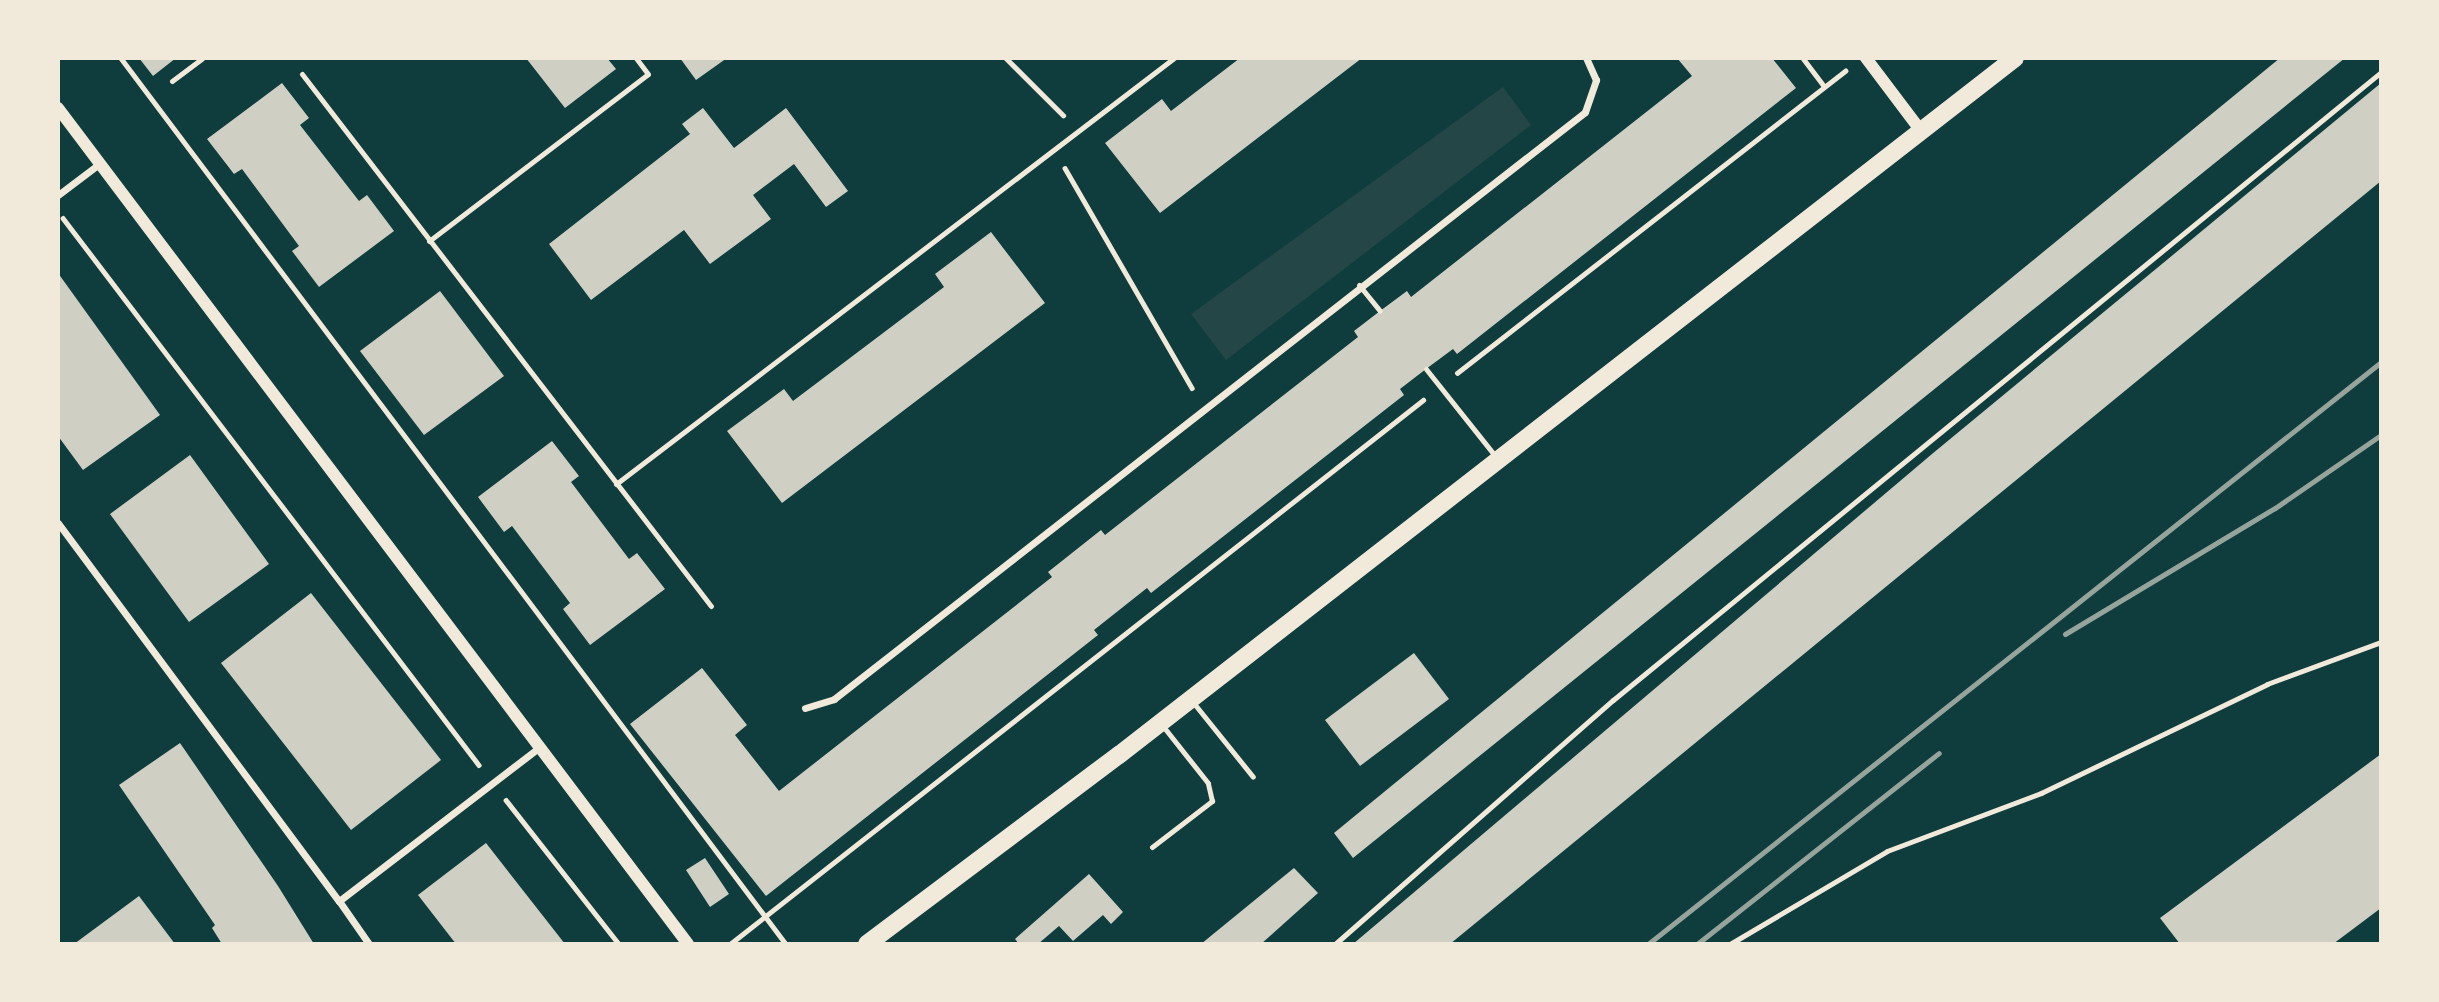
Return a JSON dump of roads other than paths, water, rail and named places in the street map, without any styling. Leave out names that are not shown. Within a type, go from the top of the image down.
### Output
[{"type":"main road","points":[[867,944],[1190,699],[2015,58]]},
{"type":"street","points":[[805,708],[834,699],[1359,285],[1585,112],[1596,80],[1586,58]]},
{"type":"street","points":[[1860,61],[1921,131]]},
{"type":"street","points":[[58,108],[688,944]]},
{"type":"street","points":[[58,195],[99,164]]},
{"type":"street","points":[[58,523],[369,944]]},
{"type":"street","points":[[339,901],[540,747]]},
{"type":"lane","points":[[172,81],[202,58]]},
{"type":"lane","points":[[429,241],[648,74],[636,58]]},
{"type":"lane","points":[[616,484],[1174,58]]},
{"type":"lane","points":[[1335,944],[1613,700],[2381,72]]},
{"type":"lane","points":[[302,74],[711,607]]},
{"type":"lane","points":[[1359,285],[1380,311]]},
{"type":"lane","points":[[1426,369],[1497,458]]},
{"type":"lane","points":[[1730,944],[1886,851],[2041,793],[2267,684],[2381,642]]},
{"type":"lane","points":[[1190,699],[1253,777]]},
{"type":"lane","points":[[1152,847],[1212,801],[1208,783],[1160,722]]},
{"type":"railway","points":[[1648,944],[2381,362]]},
{"type":"railway","points":[[2065,634],[2275,508],[2381,435]]},
{"type":"railway","points":[[1697,944],[1939,753]]}]
